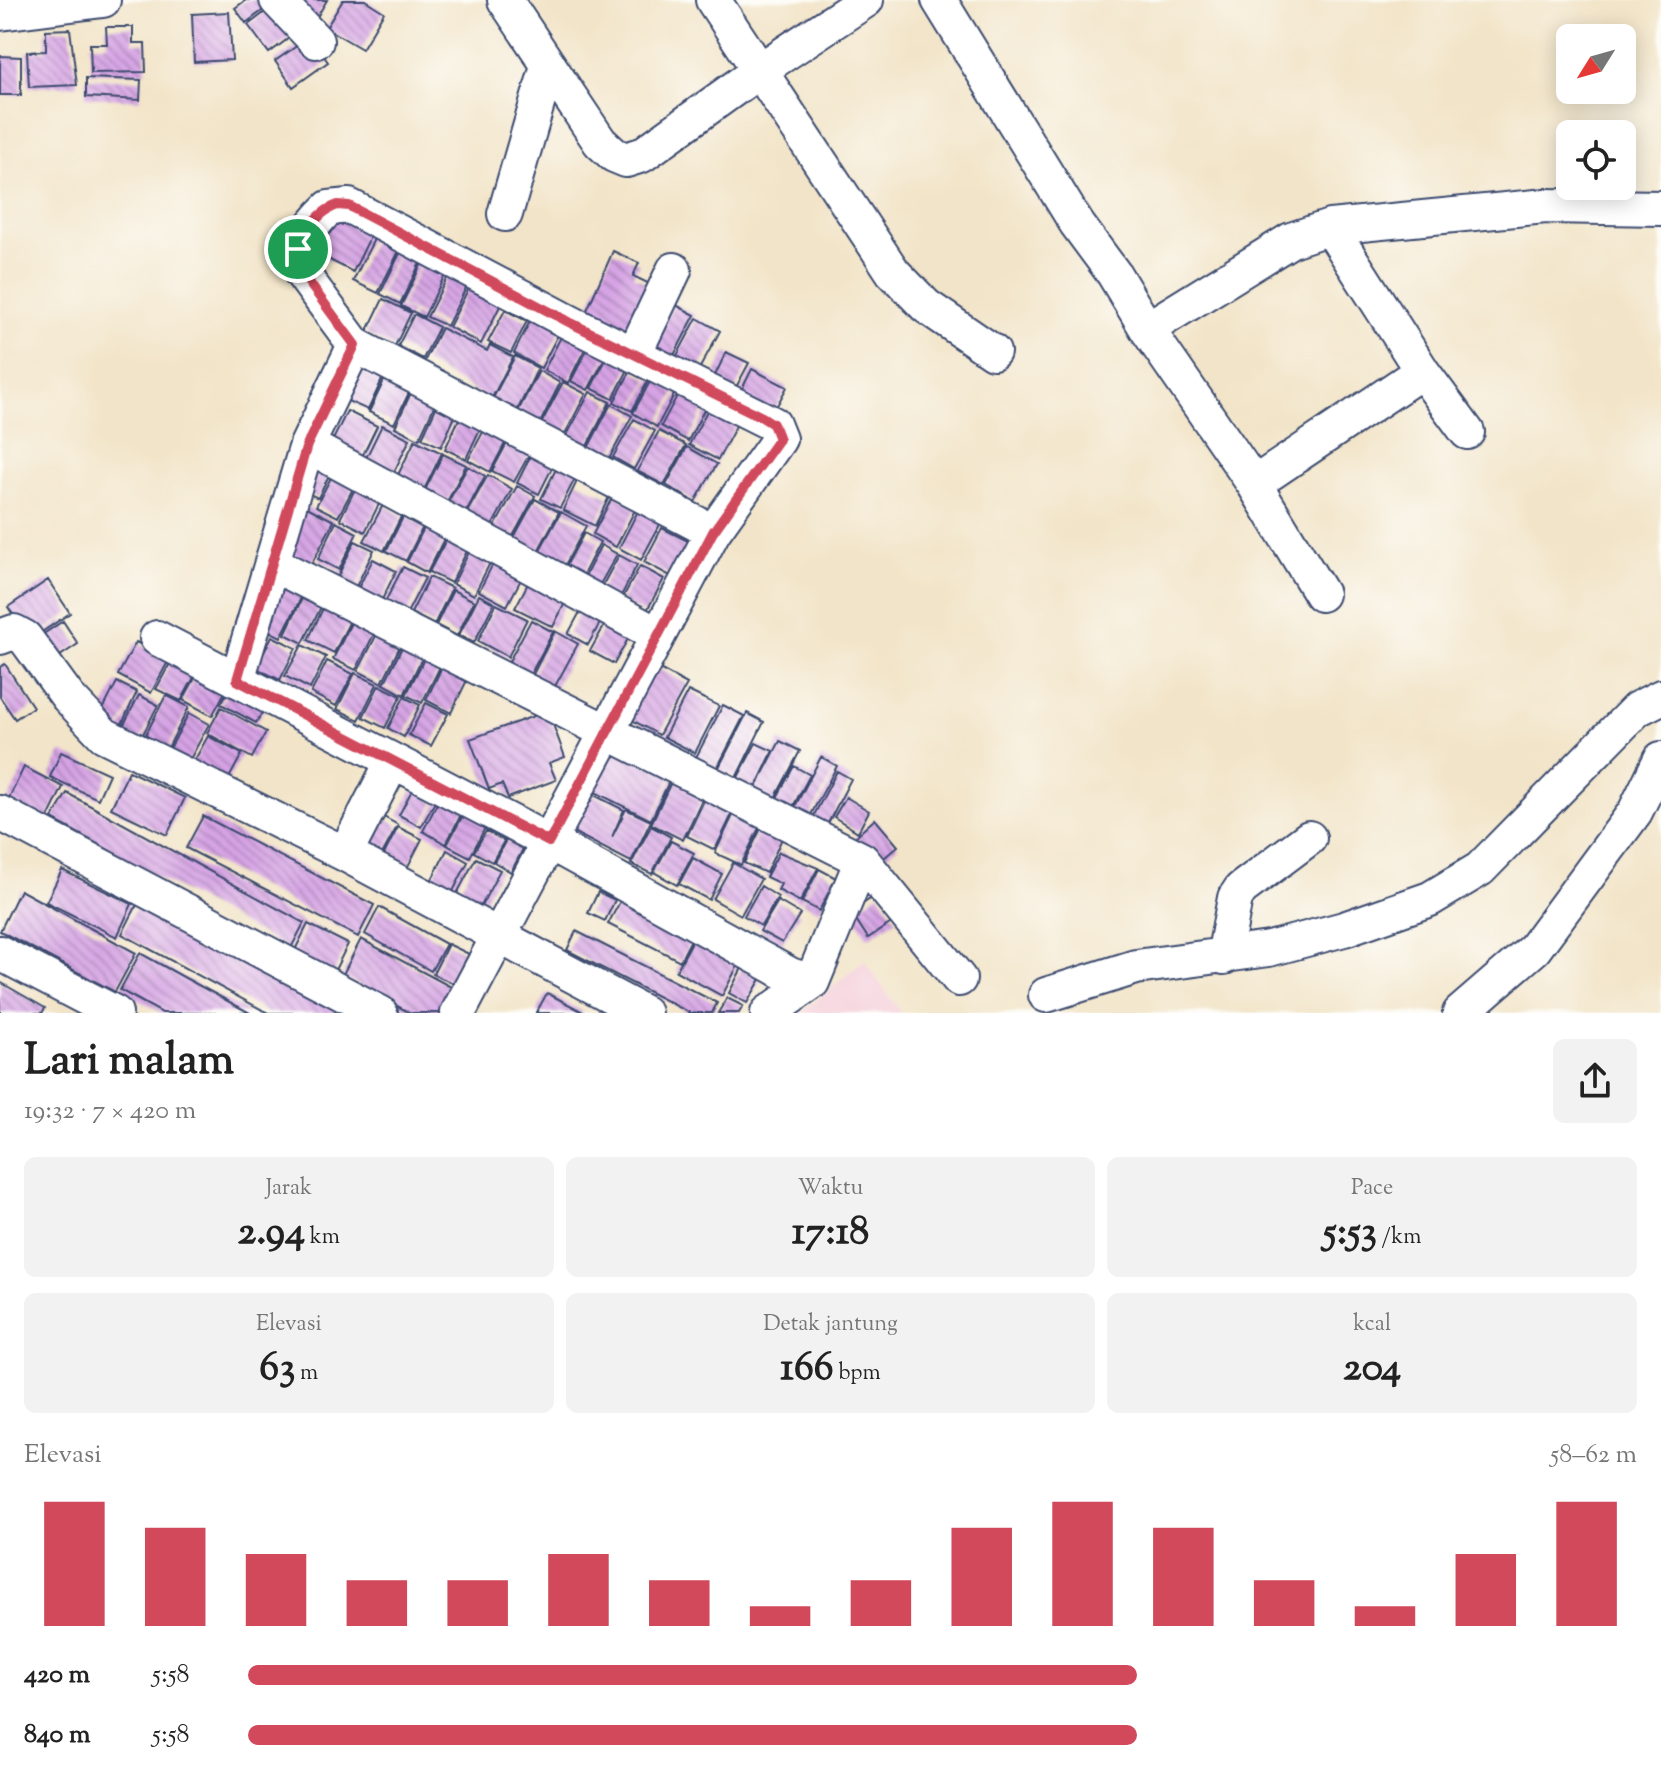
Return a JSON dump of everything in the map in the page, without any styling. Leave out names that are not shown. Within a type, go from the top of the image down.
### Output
[{"type":"street","points":[[0,13],[103,0]]},
{"type":"street","points":[[277,0],[316,41]]},
{"type":"street","points":[[505,0],[600,142],[614,155],[626,160],[642,155],[760,70],[866,0]]},
{"type":"street","points":[[713,0],[893,272],[926,306],[993,352]]},
{"type":"street","points":[[939,0],[1077,224],[1114,274],[1147,329],[1254,484],[1321,594]]},
{"type":"street","points":[[505,214],[548,66]]},
{"type":"street","points":[[458,1013],[713,532],[779,439],[777,430],[762,417],[349,206],[338,205],[320,216],[298,249],[301,272],[355,345],[713,532]]},
{"type":"street","points":[[1147,329],[1291,240],[1330,227],[1546,206],[1661,208]]},
{"type":"street","points":[[1330,227],[1422,371],[1467,432]]},
{"type":"street","points":[[634,354],[674,270]]},
{"type":"street","points":[[237,680],[307,445],[355,345]]},
{"type":"street","points":[[1254,484],[1422,371]]},
{"type":"street","points":[[307,445],[658,635]]},
{"type":"street","points":[[273,564],[862,860],[959,979]]},
{"type":"street","points":[[0,637],[14,632],[25,638],[68,697],[104,735],[345,854],[644,1013]]},
{"type":"street","points":[[157,638],[549,842],[790,975],[812,982]]},
{"type":"street","points":[[1046,995],[1136,967],[1269,949],[1344,929],[1445,891],[1480,869],[1637,709],[1661,697]]},
{"type":"street","points":[[1460,1013],[1534,949],[1635,812],[1661,759]]},
{"type":"street","points":[[345,854],[393,761]]},
{"type":"street","points":[[0,813],[380,1013]]},
{"type":"street","points":[[1224,957],[1235,898],[1241,889],[1309,838]]},
{"type":"street","points":[[768,1013],[812,982],[862,860]]},
{"type":"street","points":[[0,953],[115,1013]]},
{"type":"shaded area","points":[[864,961],[901,1013],[801,1013]]},
{"type":"building","points":[[246,0],[267,0],[270,5],[246,23],[235,8]]},
{"type":"building","points":[[293,0],[327,0],[314,22]]},
{"type":"building","points":[[343,0],[365,0],[384,12],[362,49],[326,28]]},
{"type":"building","points":[[272,7],[293,35],[269,53],[248,25]]},
{"type":"building","points":[[229,12],[232,60],[194,62],[192,14]]},
{"type":"building","points":[[106,27],[133,27],[133,43],[145,43],[146,72],[91,73],[90,44],[107,44]]},
{"type":"building","points":[[70,29],[77,85],[29,87],[27,52],[46,51],[46,30]]},
{"type":"building","points":[[310,37],[328,62],[293,87],[275,61]]},
{"type":"building","points":[[0,56],[21,57],[21,95],[0,95]]},
{"type":"building","points":[[86,78],[141,80],[140,100],[86,97]]},
{"type":"building","points":[[333,209],[374,229],[353,272],[312,251]]},
{"type":"building","points":[[378,231],[403,243],[378,293],[353,281]]},
{"type":"building","points":[[403,247],[423,257],[400,304],[380,294]]},
{"type":"building","points":[[613,251],[639,263],[633,276],[654,286],[630,339],[584,317]]},
{"type":"building","points":[[426,255],[449,267],[424,317],[401,306]]},
{"type":"building","points":[[451,270],[470,280],[447,326],[427,317]]},
{"type":"building","points":[[473,280],[505,296],[481,344],[449,327]]},
{"type":"building","points":[[383,299],[411,313],[394,348],[366,334]]},
{"type":"building","points":[[674,304],[695,315],[672,359],[651,348]]},
{"type":"building","points":[[505,310],[527,321],[511,353],[488,342]]},
{"type":"building","points":[[535,311],[563,325],[541,368],[514,353]]},
{"type":"building","points":[[414,314],[439,327],[423,359],[398,346]]},
{"type":"building","points":[[697,318],[720,331],[697,373],[674,361]]},
{"type":"building","points":[[441,328],[487,351],[490,345],[513,357],[491,400],[424,362]]},
{"type":"building","points":[[565,329],[589,341],[568,383],[544,370]]},
{"type":"building","points":[[591,342],[609,351],[588,390],[571,381]]},
{"type":"building","points":[[610,352],[631,364],[613,399],[591,388]]},
{"type":"building","points":[[726,352],[749,363],[733,393],[712,382]]},
{"type":"building","points":[[515,356],[538,368],[516,413],[492,400]]},
{"type":"building","points":[[363,357],[387,369],[368,410],[343,399]]},
{"type":"building","points":[[752,369],[787,387],[772,415],[738,397]]},
{"type":"building","points":[[389,370],[414,382],[394,424],[369,412]]},
{"type":"building","points":[[631,370],[649,379],[632,411],[614,402]]},
{"type":"building","points":[[539,371],[560,383],[539,425],[517,413]]},
{"type":"building","points":[[652,378],[676,391],[657,427],[633,413]]},
{"type":"building","points":[[563,382],[586,394],[564,436],[541,424]]},
{"type":"building","points":[[415,384],[439,396],[419,439],[395,427]]},
{"type":"building","points":[[590,392],[610,402],[586,448],[566,437]]},
{"type":"building","points":[[678,394],[705,408],[688,441],[661,426]]},
{"type":"building","points":[[440,399],[459,408],[441,447],[422,438]]},
{"type":"building","points":[[611,404],[632,416],[609,459],[588,448]]},
{"type":"building","points":[[465,406],[486,416],[466,459],[445,449]]},
{"type":"building","points":[[709,407],[738,422],[718,460],[689,445]]},
{"type":"building","points":[[347,411],[377,426],[359,463],[329,448]]},
{"type":"building","points":[[490,419],[512,430],[490,472],[468,460]]},
{"type":"building","points":[[634,419],[655,431],[634,469],[613,457]]},
{"type":"building","points":[[382,425],[410,439],[392,476],[364,462]]},
{"type":"building","points":[[659,431],[686,445],[664,485],[637,471]]},
{"type":"building","points":[[513,432],[535,444],[514,482],[492,471]]},
{"type":"building","points":[[415,440],[442,453],[422,494],[395,481]]},
{"type":"building","points":[[536,445],[558,456],[539,494],[517,483]]},
{"type":"building","points":[[687,447],[717,464],[695,502],[666,485]]},
{"type":"building","points":[[443,454],[466,465],[445,506],[423,494]]},
{"type":"building","points":[[313,455],[334,465],[318,498],[296,488]]},
{"type":"building","points":[[562,457],[581,467],[560,508],[541,499]]},
{"type":"building","points":[[468,466],[485,476],[465,514],[447,504]]},
{"type":"building","points":[[335,470],[357,481],[338,517],[316,506]]},
{"type":"building","points":[[488,475],[512,489],[491,528],[466,514]]},
{"type":"building","points":[[577,481],[609,497],[595,526],[563,510]]},
{"type":"building","points":[[358,483],[383,496],[365,532],[340,519]]},
{"type":"building","points":[[517,486],[535,496],[512,538],[494,528]]},
{"type":"building","points":[[614,494],[637,506],[616,547],[593,534]]},
{"type":"building","points":[[535,499],[559,512],[537,553],[513,539]]},
{"type":"building","points":[[383,505],[402,515],[384,551],[364,541]]},
{"type":"building","points":[[305,506],[334,521],[309,569],[281,554]]},
{"type":"building","points":[[640,507],[663,519],[641,560],[619,548]]},
{"type":"building","points":[[561,512],[586,526],[563,569],[537,555]]},
{"type":"building","points":[[404,515],[424,525],[406,561],[386,551]]},
{"type":"building","points":[[336,522],[357,533],[339,570],[318,559]]},
{"type":"building","points":[[425,526],[445,537],[427,573],[407,562]]},
{"type":"building","points":[[662,528],[692,543],[674,578],[644,562]]},
{"type":"building","points":[[584,533],[600,542],[582,577],[565,568]]},
{"type":"building","points":[[448,536],[469,547],[451,583],[429,572]]},
{"type":"building","points":[[355,541],[374,550],[356,587],[337,578]]},
{"type":"building","points":[[601,545],[617,554],[598,588],[583,580]]},
{"type":"building","points":[[471,548],[492,559],[474,595],[453,584]]},
{"type":"building","points":[[619,555],[637,565],[619,600],[600,590]]},
{"type":"building","points":[[497,556],[526,570],[507,606],[479,591]]},
{"type":"building","points":[[373,559],[396,571],[378,608],[354,596]]},
{"type":"building","points":[[640,566],[664,579],[645,614],[621,601]]},
{"type":"building","points":[[403,567],[425,578],[406,615],[384,604]]},
{"type":"building","points":[[534,572],[571,591],[553,627],[515,608]]},
{"type":"building","points":[[429,577],[452,588],[434,625],[411,613]]},
{"type":"building","points":[[48,580],[70,613],[30,640],[8,607]]},
{"type":"building","points":[[279,582],[303,594],[281,637],[257,625]]},
{"type":"building","points":[[453,590],[474,601],[457,636],[436,625]]},
{"type":"building","points":[[305,592],[324,601],[303,643],[285,634]]},
{"type":"building","points":[[479,595],[494,603],[474,643],[459,635]]},
{"type":"building","points":[[587,599],[607,610],[588,645],[568,634]]},
{"type":"building","points":[[325,604],[352,617],[334,653],[308,640]]},
{"type":"building","points":[[496,604],[527,619],[508,657],[478,641]]},
{"type":"building","points":[[611,614],[634,628],[614,664],[590,651]]},
{"type":"building","points":[[353,619],[376,630],[356,670],[333,659]]},
{"type":"building","points":[[531,620],[553,632],[529,677],[507,665]]},
{"type":"building","points":[[63,621],[78,644],[51,662],[36,639]]},
{"type":"building","points":[[380,628],[403,640],[382,683],[358,671]]},
{"type":"building","points":[[555,631],[578,644],[553,690],[531,678]]},
{"type":"building","points":[[272,636],[296,648],[280,680],[256,668]]},
{"type":"building","points":[[406,639],[426,650],[404,695],[384,684]]},
{"type":"building","points":[[136,642],[169,660],[151,693],[118,675]]},
{"type":"building","points":[[302,645],[326,657],[310,689],[285,676]]},
{"type":"building","points":[[429,649],[445,657],[422,703],[406,695]]},
{"type":"building","points":[[173,658],[197,672],[181,701],[156,689]]},
{"type":"building","points":[[446,659],[471,672],[451,713],[426,700]]},
{"type":"building","points":[[327,661],[353,674],[336,706],[311,693]]},
{"type":"building","points":[[5,664],[33,707],[15,719],[0,697],[0,667]]},
{"type":"building","points":[[202,665],[231,681],[212,716],[183,700]]},
{"type":"building","points":[[654,666],[687,684],[659,735],[627,717]]},
{"type":"building","points":[[355,673],[377,684],[359,720],[337,709]]},
{"type":"building","points":[[233,681],[269,701],[256,723],[221,704]]},
{"type":"building","points":[[117,682],[137,692],[119,730],[98,719]]},
{"type":"building","points":[[379,685],[401,696],[385,728],[363,717]]},
{"type":"building","points":[[688,691],[719,706],[695,753],[664,737]]},
{"type":"building","points":[[139,695],[158,705],[139,742],[120,732]]},
{"type":"building","points":[[166,695],[189,707],[166,752],[143,740]]},
{"type":"building","points":[[404,697],[420,705],[404,737],[388,728]]},
{"type":"building","points":[[426,703],[448,714],[431,746],[409,735]]},
{"type":"building","points":[[723,705],[744,716],[712,778],[691,767]]},
{"type":"building","points":[[221,707],[266,732],[252,758],[207,733]]},
{"type":"building","points":[[548,711],[565,757],[549,763],[556,780],[508,798],[502,784],[489,789],[470,739]]},
{"type":"building","points":[[189,713],[209,724],[187,765],[167,754]]},
{"type":"building","points":[[747,713],[764,722],[736,778],[718,769]]},
{"type":"building","points":[[208,736],[242,754],[227,782],[193,763]]},
{"type":"building","points":[[780,741],[800,751],[772,804],[735,783],[756,743],[773,751],[756,787]]},
{"type":"building","points":[[610,750],[672,775],[651,820],[591,790]]},
{"type":"building","points":[[61,752],[109,774],[98,799],[50,777]]},
{"type":"building","points":[[821,757],[837,766],[807,822],[791,814]]},
{"type":"building","points":[[794,766],[810,775],[789,814],[773,805]]},
{"type":"building","points":[[24,767],[63,787],[47,820],[8,800]]},
{"type":"building","points":[[129,771],[185,798],[167,835],[111,808]]},
{"type":"building","points":[[837,771],[851,779],[826,827],[812,819]]},
{"type":"building","points":[[674,776],[706,791],[683,840],[651,824]]},
{"type":"building","points":[[710,788],[738,802],[715,850],[687,836]]},
{"type":"building","points":[[412,790],[435,802],[421,827],[399,815]]},
{"type":"building","points":[[443,792],[466,805],[446,844],[423,831]]},
{"type":"building","points":[[588,792],[624,810],[612,837],[626,809],[651,821],[631,862],[569,830]]},
{"type":"building","points":[[67,793],[304,923],[290,950],[52,819]]},
{"type":"building","points":[[846,797],[869,811],[858,832],[834,817]]},
{"type":"building","points":[[469,804],[491,816],[470,857],[447,845]]},
{"type":"building","points":[[371,810],[398,825],[378,862],[352,848]]},
{"type":"building","points":[[734,813],[760,826],[741,865],[715,853]]},
{"type":"building","points":[[203,816],[374,905],[358,937],[186,848]]},
{"type":"building","points":[[875,819],[898,846],[877,864],[854,838]]},
{"type":"building","points":[[764,822],[785,832],[766,873],[744,863]]},
{"type":"building","points":[[651,826],[671,837],[652,874],[631,864]]},
{"type":"building","points":[[398,827],[422,839],[403,876],[379,864]]},
{"type":"building","points":[[486,831],[504,841],[492,862],[474,852]]},
{"type":"building","points":[[506,840],[523,849],[511,872],[494,862]]},
{"type":"building","points":[[671,841],[694,853],[677,885],[654,872]]},
{"type":"building","points":[[447,850],[468,862],[448,901],[427,889]]},
{"type":"building","points":[[779,852],[818,868],[800,902],[778,890],[781,884],[766,877]]},
{"type":"building","points":[[476,858],[500,870],[477,914],[453,901]]},
{"type":"building","points":[[693,858],[722,874],[709,900],[679,884]]},
{"type":"building","points":[[733,863],[761,879],[741,915],[713,899]]},
{"type":"building","points":[[819,869],[836,878],[819,911],[802,902]]},
{"type":"building","points":[[62,870],[132,904],[117,937],[46,902]]},
{"type":"building","points":[[761,886],[778,897],[761,926],[744,916]]},
{"type":"building","points":[[20,890],[136,953],[115,992],[0,931]]},
{"type":"building","points":[[598,892],[615,900],[605,921],[588,913]]},
{"type":"building","points":[[879,893],[896,920],[868,938],[851,912]]},
{"type":"building","points":[[624,894],[696,930],[680,961],[608,924]]},
{"type":"building","points":[[141,897],[356,1013],[268,1013],[122,934]]},
{"type":"building","points":[[778,901],[800,914],[782,943],[760,931]]},
{"type":"building","points":[[379,907],[446,944],[431,971],[365,934]]},
{"type":"building","points":[[308,924],[348,944],[331,978],[291,958]]},
{"type":"building","points":[[576,931],[717,1003],[712,1013],[690,1013],[567,950]]},
{"type":"building","points":[[698,931],[743,956],[722,996],[676,971]]},
{"type":"building","points":[[361,939],[453,988],[440,1013],[410,1013],[342,976]]},
{"type":"building","points":[[448,944],[469,954],[454,984],[433,974]]},
{"type":"building","points":[[140,953],[250,1013],[162,1013],[120,990]]},
{"type":"building","points":[[742,968],[761,979],[747,1003],[729,993]]},
{"type":"building","points":[[0,982],[45,1008],[42,1013],[0,1013]]},
{"type":"building","points":[[547,993],[570,1005],[585,1013],[536,1013]]},
{"type":"building","points":[[727,998],[743,1006],[739,1013],[718,1013]]},
{"type":"route","points":[[349,206],[475,274],[762,417],[777,430],[779,439],[713,532],[606,729],[549,842],[237,680],[307,445],[355,345],[301,272],[298,249],[329,208],[349,206]]}]
